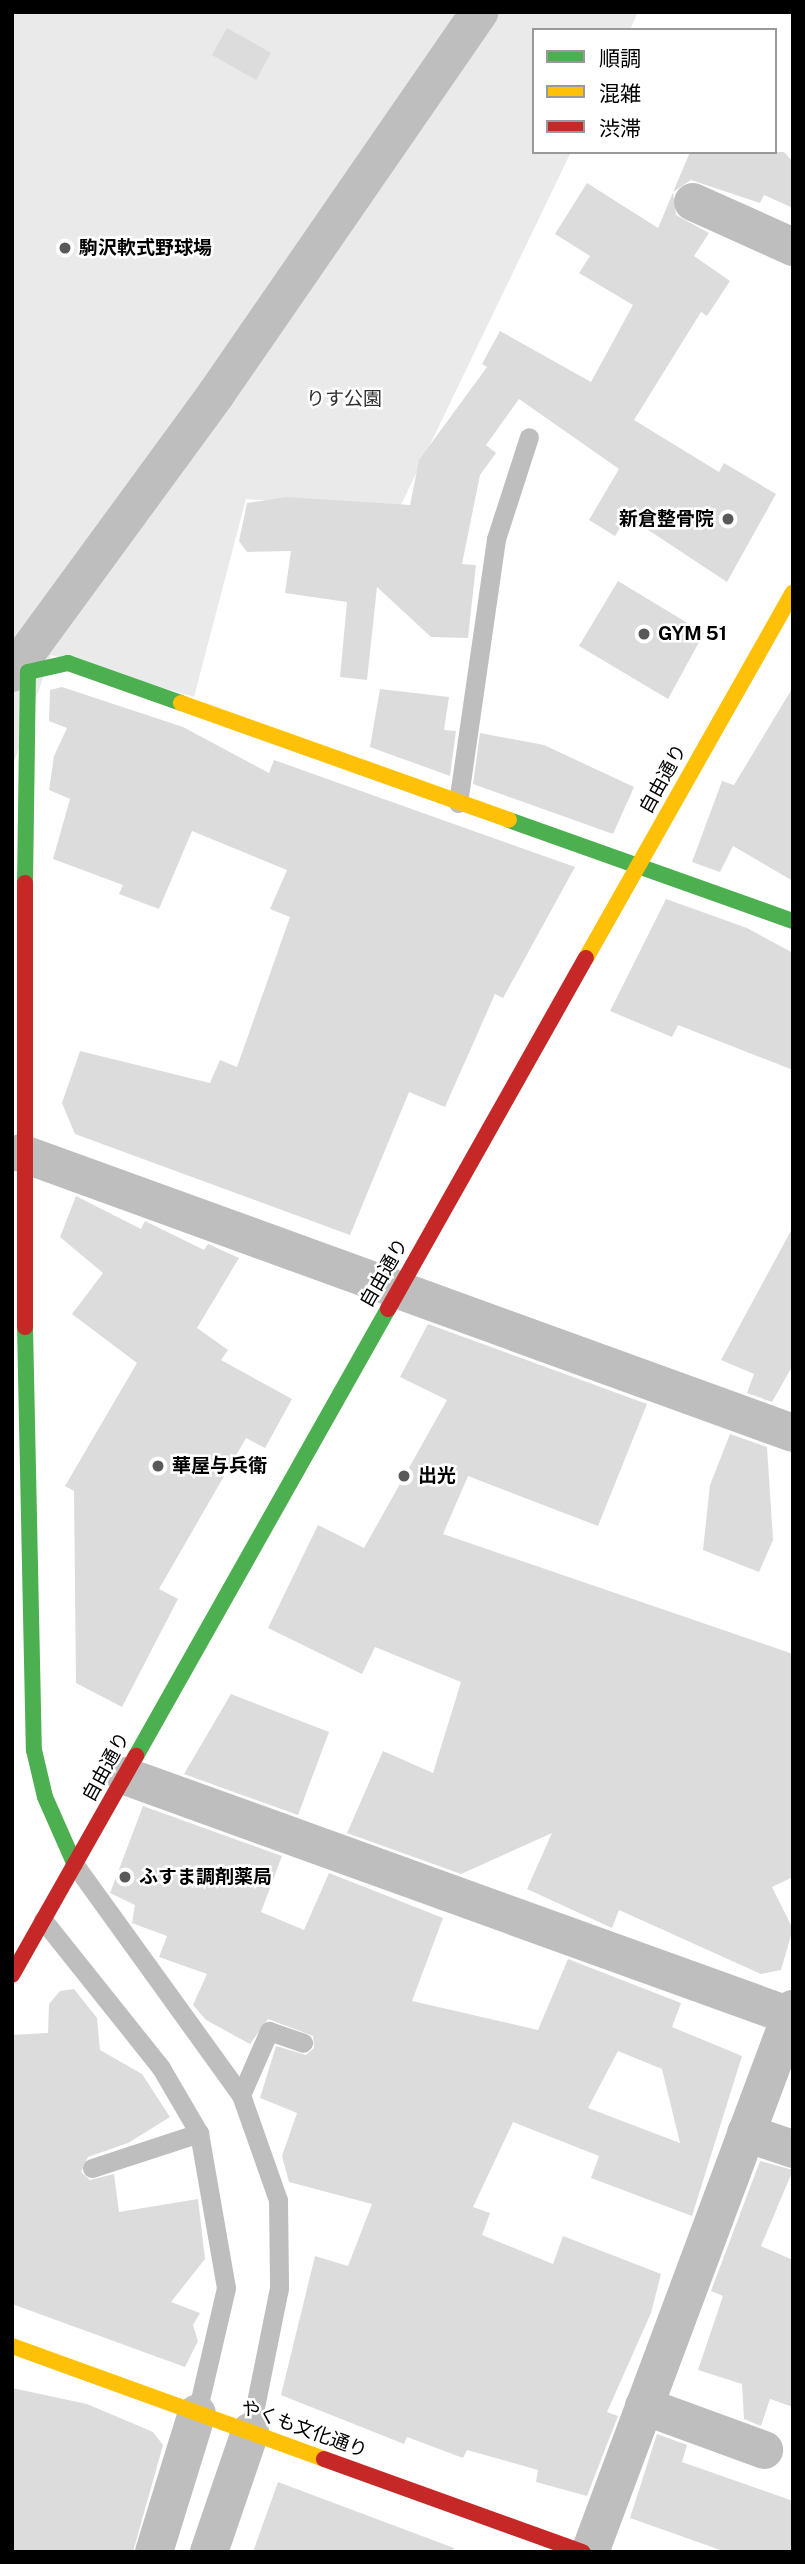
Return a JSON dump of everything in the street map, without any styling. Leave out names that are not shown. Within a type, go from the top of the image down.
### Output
[{"type":"street","points":[[12,673],[480,12]]},
{"type":"street","points":[[694,202],[793,247]]},
{"type":"street","name":"自由通り","points":[[12,1975],[793,592]]},
{"type":"street","points":[[75,1865],[45,1797],[34,1750],[21,1153],[19,906],[24,684],[39,665],[68,663],[793,921]]},
{"type":"street","points":[[21,1153],[793,1433]]},
{"type":"street","points":[[125,1776],[792,2014],[590,2552]]},
{"type":"street","points":[[746,2133],[793,2150]]},
{"type":"street","name":"やくも文化通り","points":[[12,2346],[583,2552]]},
{"type":"street","points":[[644,2406],[764,2450]]},
{"type":"street","points":[[154,2552],[197,2413]]},
{"type":"street","points":[[209,2552],[250,2432]]},
{"type":"lane","points":[[458,803],[496,538],[530,437]]},
{"type":"lane","points":[[75,1865],[241,2095],[278,2200],[279,2288],[250,2432]]},
{"type":"lane","points":[[43,1920],[161,2068],[199,2133],[226,2288],[197,2413]]},
{"type":"lane","points":[[241,2095],[270,2031],[303,2043]]},
{"type":"lane","points":[[92,2168],[199,2133]]},
{"type":"green space","name":"りす公園","points":[[12,12],[638,12],[631,28],[532,28],[532,154],[570,154],[399,509],[246,499],[194,697],[51,655],[12,768]]},
{"type":"building","points":[[227,28],[271,53],[256,80],[212,55]]},
{"type":"building","points":[[784,152],[793,162],[793,208],[764,195],[760,203],[691,180],[673,192],[689,154]]},
{"type":"building","points":[[587,183],[658,228],[673,192],[676,215],[709,233],[694,256],[730,281],[707,316],[701,312],[634,420],[719,472],[724,463],[776,494],[727,582],[627,516],[615,536],[589,520],[619,469],[519,399],[486,445],[496,453],[480,475],[462,564],[476,565],[468,638],[431,637],[377,587],[367,680],[340,677],[347,602],[285,593],[291,551],[247,552],[239,541],[247,503],[287,497],[410,505],[419,460],[487,367],[482,364],[500,331],[591,382],[633,305],[579,273],[590,256],[555,234]]},
{"type":"building","points":[[618,581],[704,633],[668,699],[579,646]]},
{"type":"building","points":[[62,687],[183,727],[269,773],[274,760],[575,867],[503,998],[495,994],[445,1107],[409,1092],[350,1235],[75,1134],[62,1103],[80,1051],[210,1083],[220,1060],[237,1067],[290,917],[270,909],[287,870],[192,831],[159,909],[119,894],[123,885],[53,859],[70,799],[49,790],[54,756],[67,728],[49,721],[50,690]]},
{"type":"building","points":[[793,687],[793,881],[733,846],[720,872],[692,862],[722,781],[734,785]]},
{"type":"building","points":[[380,689],[449,697],[444,730],[456,731],[450,776],[370,747]]},
{"type":"building","points":[[480,733],[544,745],[634,787],[613,834],[473,784]]},
{"type":"building","points":[[666,899],[747,928],[793,953],[793,1070],[678,1025],[672,1037],[610,1011]]},
{"type":"building","points":[[76,1196],[141,1229],[145,1221],[204,1250],[208,1244],[239,1258],[197,1328],[228,1350],[221,1360],[292,1399],[265,1448],[246,1438],[159,1589],[178,1599],[122,1707],[76,1683],[74,1491],[65,1486],[137,1363],[72,1314],[103,1273],[60,1237]]},
{"type":"building","points":[[793,1227],[793,1365],[772,1402],[747,1393],[754,1374],[721,1360]]},
{"type":"building","points":[[428,1324],[647,1404],[598,1526],[468,1476],[443,1534],[793,1654],[793,1877],[772,1887],[793,1929],[781,1970],[761,1974],[619,1910],[612,1928],[527,1889],[552,1833],[461,1874],[347,1833],[383,1751],[433,1773],[461,1682],[375,1647],[362,1674],[268,1628],[318,1525],[364,1548],[447,1400],[400,1377]]},
{"type":"building","points":[[730,1434],[767,1447],[773,1540],[759,1572],[703,1550],[710,1485]]},
{"type":"building","points":[[231,1694],[329,1732],[298,1815],[184,1774]]},
{"type":"building","points":[[143,1806],[282,1856],[261,1912],[304,1930],[329,1873],[443,1918],[412,2001],[538,2030],[568,1959],[681,2003],[672,2027],[742,2056],[692,2216],[591,2178],[599,2156],[513,2122],[473,2207],[490,2213],[482,2235],[553,2264],[563,2236],[661,2274],[651,2313],[607,2412],[618,2416],[587,2496],[536,2482],[538,2470],[467,2450],[463,2458],[407,2437],[404,2444],[281,2395],[315,2256],[348,2266],[372,2204],[289,2182],[282,2156],[297,2113],[260,2098],[276,2046],[306,2055],[314,2048],[313,2036],[268,2019],[250,2044],[206,2020],[193,2005],[207,1974],[159,1957],[167,1936],[132,1923],[135,1905],[110,1893]],"holes":[[[618,2051],[662,2069],[680,2143],[588,2108]]]},
{"type":"building","points":[[74,1989],[97,2018],[100,2050],[142,2074],[170,2117],[128,2143],[88,2157],[81,2172],[90,2180],[114,2174],[119,2212],[198,2199],[205,2259],[171,2302],[200,2313],[193,2325],[198,2341],[185,2367],[12,2304],[12,2035],[48,2033],[49,2004],[60,1991]]},
{"type":"building","points":[[760,2161],[793,2170],[761,2246],[793,2260],[793,2407],[770,2399],[761,2426],[744,2419],[742,2384],[698,2370],[723,2296],[711,2291]]},
{"type":"building","points":[[12,2388],[87,2404],[153,2432],[163,2445],[133,2552],[12,2552]]},
{"type":"building","points":[[657,2434],[687,2445],[682,2462],[793,2501],[793,2552],[726,2552],[630,2518]]},
{"type":"building","points":[[278,2482],[454,2548],[453,2552],[253,2552]]},
{"type":"traffic: fast","points":[[25,883],[28,672],[68,663],[181,703]]},
{"type":"traffic: fast","points":[[509,820],[793,921]]},
{"type":"traffic: fast","points":[[136,1756],[388,1309]]},
{"type":"traffic: fast","points":[[25,1327],[34,1750],[45,1797],[75,1865]]},
{"type":"traffic: slow","points":[[586,958],[793,592]]},
{"type":"traffic: slow","points":[[181,703],[509,820]]},
{"type":"traffic: slow","points":[[12,2346],[324,2459]]},
{"type":"traffic: jam","points":[[25,883],[25,1327]]},
{"type":"traffic: jam","points":[[388,1309],[586,958]]},
{"type":"traffic: jam","points":[[12,1975],[136,1756]]},
{"type":"traffic: jam","points":[[324,2459],[583,2552]]},
{"type":"place","name":"駒沢軟式野球場","points":[[65,248]]},
{"type":"place","name":"新倉整骨院","points":[[728,519]]},
{"type":"place","name":"GYM 51","points":[[644,634]]},
{"type":"place","name":"華屋与兵衛","points":[[158,1466]]},
{"type":"place","name":"出光","points":[[404,1476]]},
{"type":"place","name":"ふすま調剤薬局","points":[[125,1877]]}]
